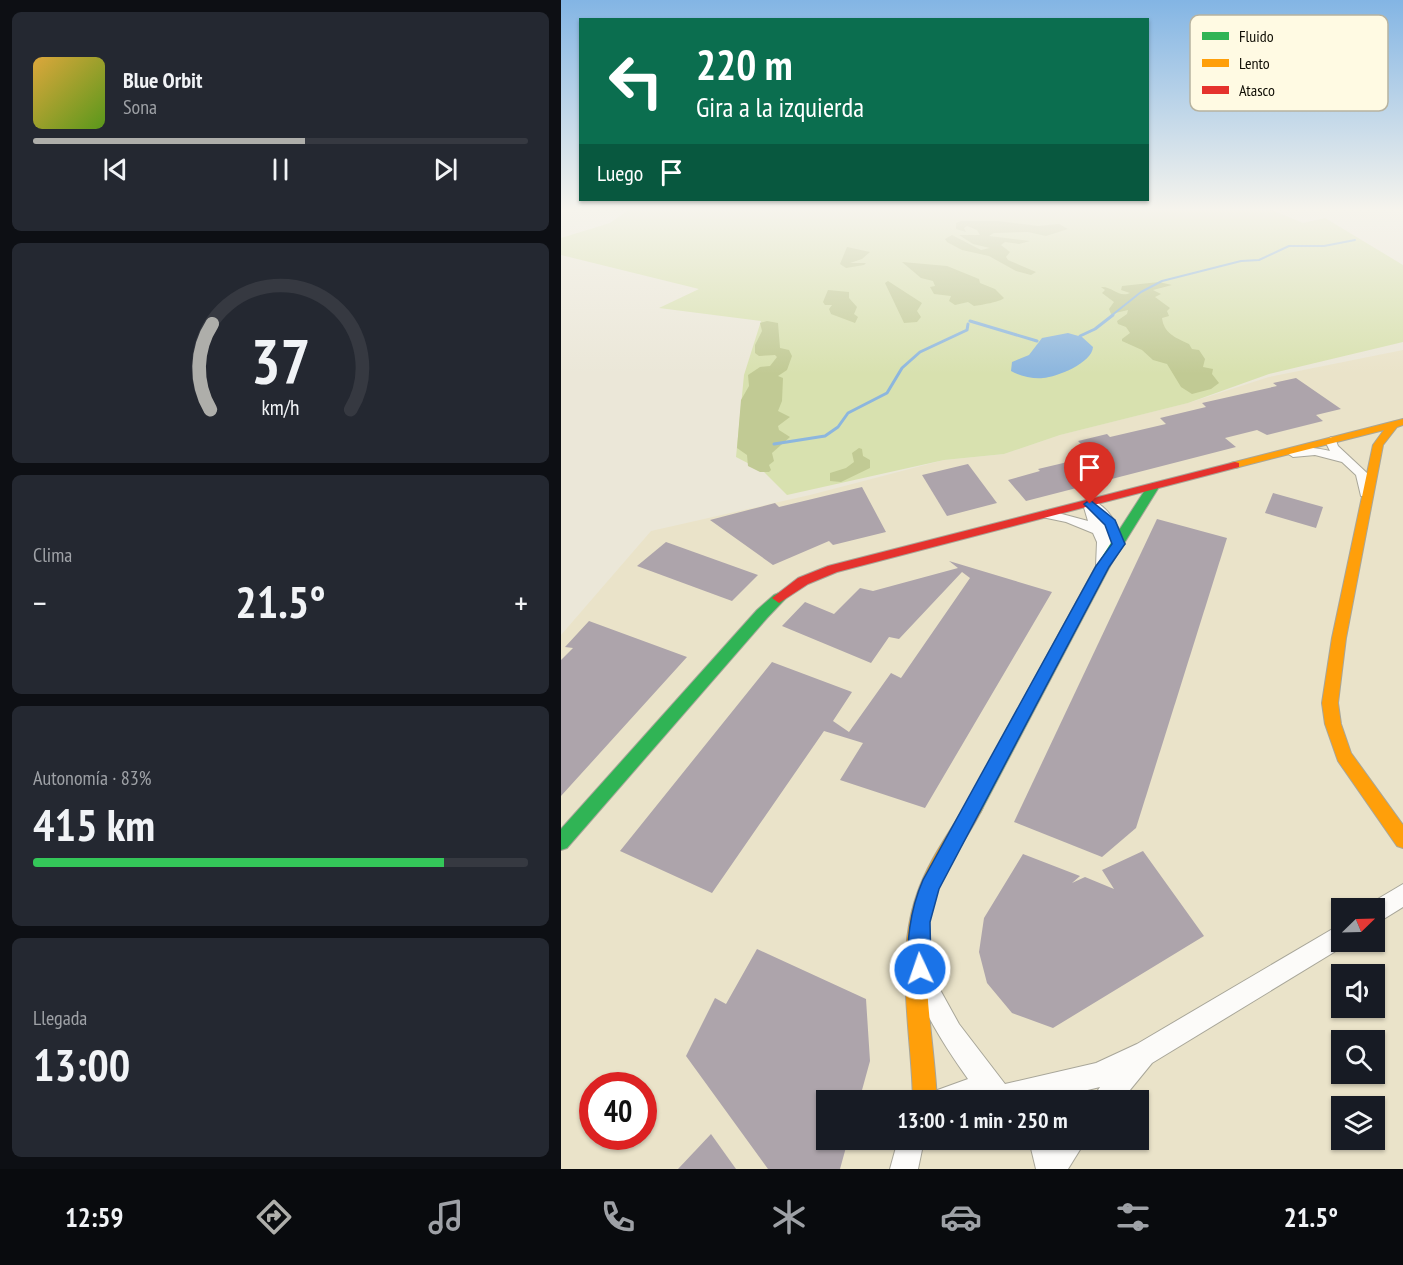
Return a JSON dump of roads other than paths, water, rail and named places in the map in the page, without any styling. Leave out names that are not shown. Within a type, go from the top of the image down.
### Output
[{"type":"street","points":[[561,842],[749,628],[787,591],[809,578],[833,569],[1398,423]]},
{"type":"street","points":[[1398,423],[1379,442],[1339,638],[1329,703],[1333,724],[1344,756],[1403,840]]},
{"type":"street","points":[[1331,441],[1332,447],[1362,474],[1367,495]]},
{"type":"street","points":[[1331,441],[1351,451],[1373,473]]},
{"type":"street","points":[[1284,453],[1315,451],[1348,460]]},
{"type":"street","points":[[925,1090],[920,922],[930,886],[1103,566],[1153,487]]},
{"type":"street","points":[[1090,504],[1092,517],[1101,531],[1105,549],[1103,566]]},
{"type":"street","points":[[1090,504],[1110,523],[1118,544]]},
{"type":"street","points":[[1047,514],[1069,518],[1101,531]]},
{"type":"street","points":[[1373,799],[1403,824]]},
{"type":"street","points":[[1385,906],[1403,894]]},
{"type":"street","points":[[1030,1090],[1097,1075],[1146,1053],[1331,941]]},
{"type":"street","points":[[920,969],[950,1034],[998,1090]]},
{"type":"street","points":[[1114,1090],[1146,1053]]},
{"type":"street","points":[[904,1169],[909,1150]]},
{"type":"street","points":[[1045,1150],[1051,1169]]},
{"type":"street","points":[[1051,1169],[1065,1150]]},
{"type":"water","points":[[1068,333],[1082,337],[1093,347],[1091,353],[1080,364],[1065,372],[1043,378],[1027,377],[1011,371],[1012,362],[1029,355],[1042,338]]},
{"type":"waterway","points":[[1111,316],[1141,292],[1162,281],[1227,265]]},
{"type":"waterway","points":[[1080,336],[1095,329],[1113,315]]},
{"type":"waterway","points":[[970,321],[1037,341]]},
{"type":"waterway","points":[[774,444],[825,436],[838,427],[848,413],[887,393],[902,368],[920,352],[967,330],[968,324]]}]
